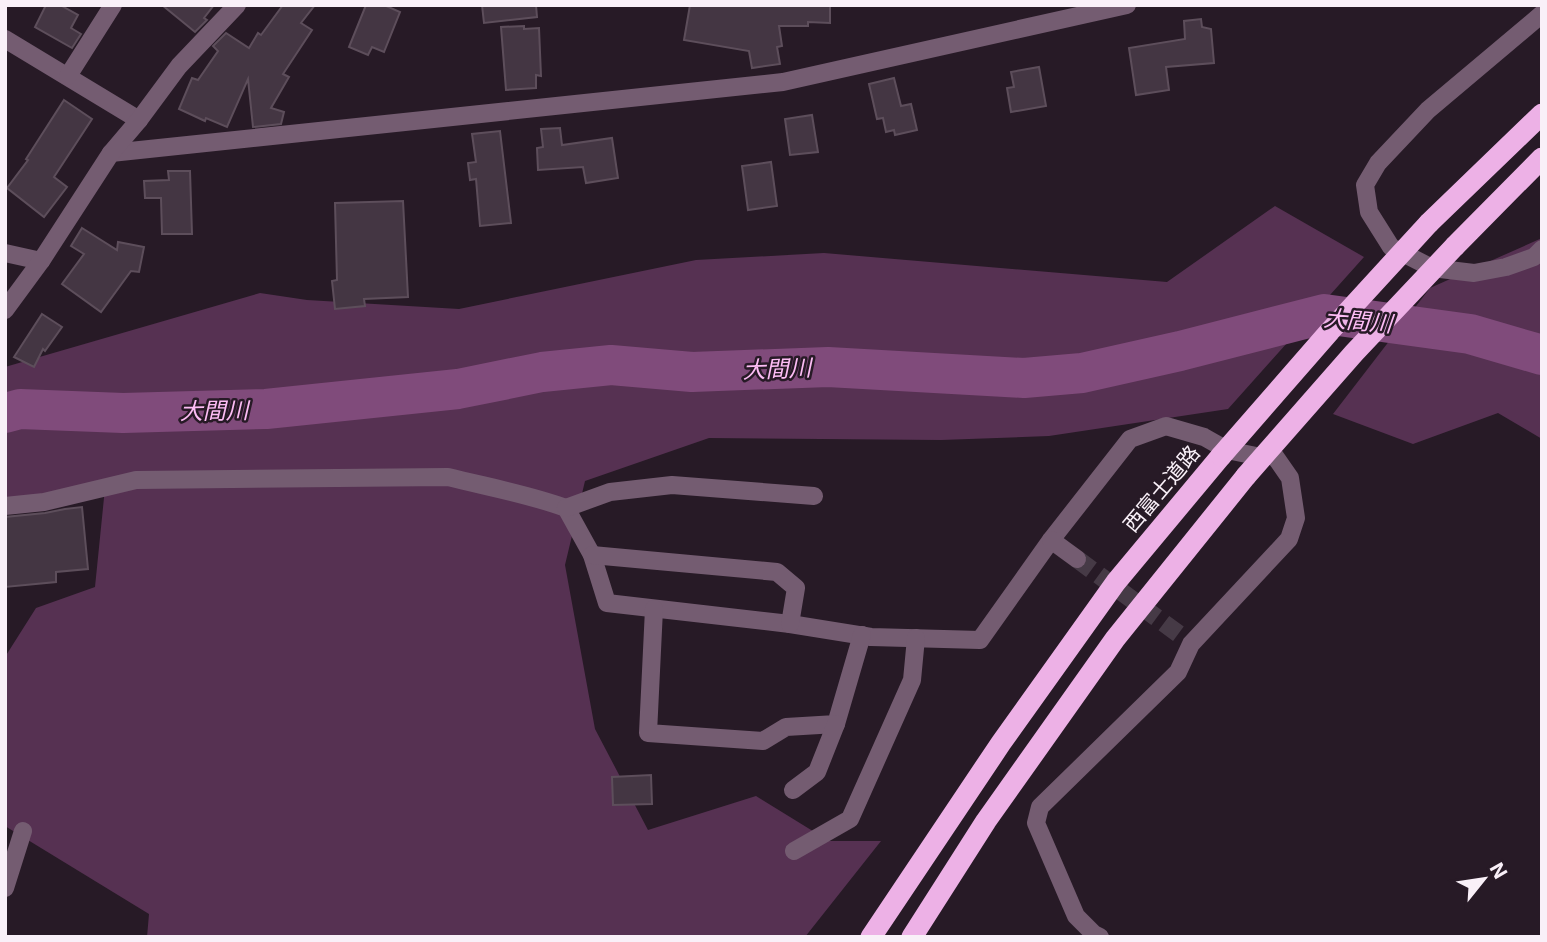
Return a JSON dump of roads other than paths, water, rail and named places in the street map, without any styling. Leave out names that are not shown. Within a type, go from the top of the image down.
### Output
[{"type":"highway","name":"西富士道路","points":[[871,937],[1001,743],[1116,582],[1330,331],[1429,223],[1542,114]]},
{"type":"highway","points":[[912,937],[986,821],[1115,639],[1246,476],[1354,353],[1542,158]]},
{"type":"street","points":[[68,76],[113,5]]},
{"type":"street","points":[[5,310],[41,261],[111,153],[179,66],[237,5]]},
{"type":"street","points":[[111,153],[783,82],[1127,5]]},
{"type":"street","points":[[1542,14],[1428,110],[1378,163],[1365,185],[1368,212],[1391,247],[1432,268],[1474,273],[1506,267],[1534,257],[1542,249]]},
{"type":"street","points":[[5,39],[139,120]]},
{"type":"street","points":[[5,253],[41,261]]},
{"type":"street","points":[[566,508],[592,555],[607,603],[862,635],[980,640],[1051,540],[1130,439],[1166,426],[1204,437],[1227,450],[1261,457],[1274,455],[1290,478],[1296,518],[1289,539],[1186,640],[1178,672],[1040,807],[1036,824],[1076,916],[1100,937]]},
{"type":"street","points":[[5,506],[44,502],[136,480],[448,477],[497,490],[526,494],[566,508],[610,492],[672,485],[814,496]]},
{"type":"street","points":[[1051,540],[1077,559]]},
{"type":"street","points":[[592,555],[777,572],[796,588],[790,624]]},
{"type":"street","points":[[654,609],[648,733],[763,741],[786,727],[836,724]]},
{"type":"street","points":[[793,790],[817,772],[836,724],[862,635]]},
{"type":"street","points":[[794,850],[850,819],[912,680],[916,638]]},
{"type":"street","points":[[5,888],[23,831]]},
{"type":"waterway","name":"大間川","points":[[5,413],[20,409],[123,413],[266,409],[458,389],[542,372],[611,365],[692,372],[828,367],[1024,378],[1082,373],[1324,314],[1470,334],[1542,355]]},
{"type":"tunnel","points":[[1077,559],[1180,635]]}]
